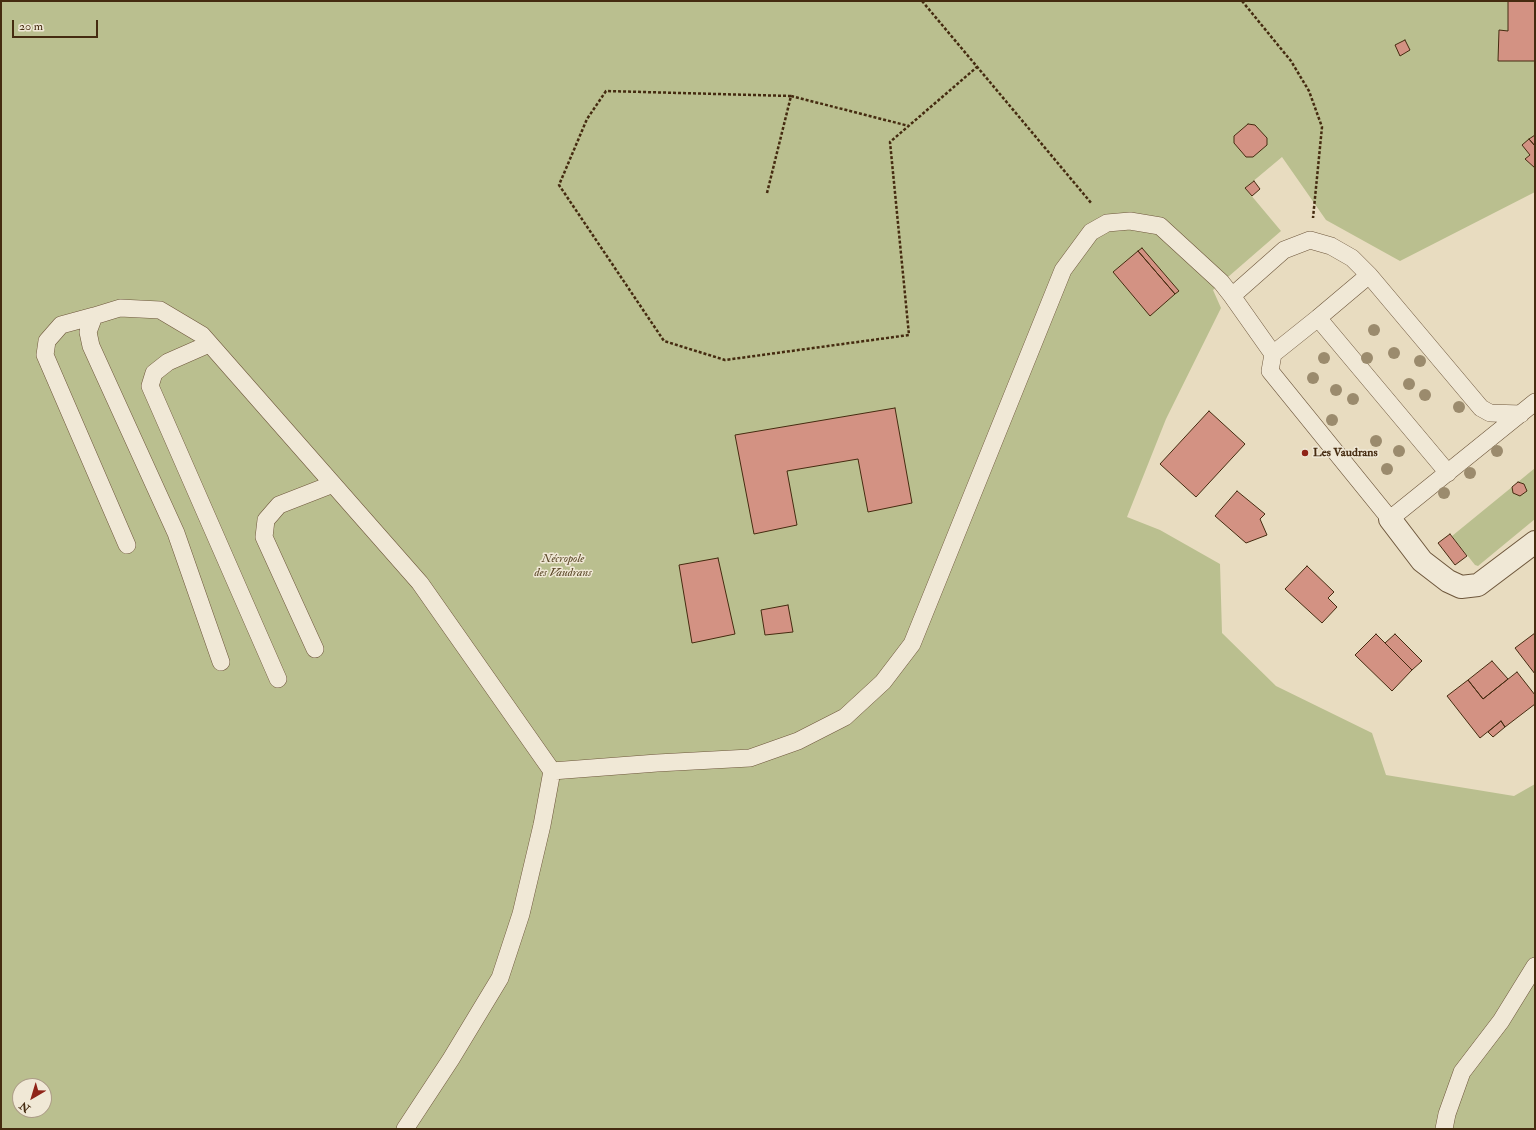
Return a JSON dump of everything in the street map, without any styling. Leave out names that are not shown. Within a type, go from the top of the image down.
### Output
[{"type":"street","points":[[1390,519],[1422,561],[1448,581],[1461,587],[1478,585],[1535,542]]},
{"type":"lane","points":[[552,772],[657,763],[750,758],[798,741],[845,717],[883,682],[912,644],[1063,270],[1091,232],[1107,222],[1130,221],[1160,226],[1221,282],[1273,354]]},
{"type":"lane","points":[[1232,296],[1284,250],[1310,240],[1332,246],[1352,258],[1369,275],[1481,408],[1490,413],[1520,414]]},
{"type":"lane","points":[[1369,275],[1273,354],[1270,371],[1390,519],[1535,402]]},
{"type":"lane","points":[[127,545],[45,355],[47,341],[61,325],[120,308],[160,310],[202,336],[420,583],[552,772],[542,825],[521,914],[500,978],[451,1059],[405,1129]]},
{"type":"lane","points":[[94,316],[88,332],[91,346],[176,533],[221,662]]},
{"type":"lane","points":[[1318,318],[1448,472]]},
{"type":"lane","points":[[209,344],[168,362],[154,373],[150,386],[278,679]]},
{"type":"lane","points":[[314,649],[264,538],[266,520],[279,505],[333,484]]},
{"type":"lane","points":[[1444,1129],[1447,1114],[1462,1072],[1501,1021],[1535,966]]},
{"type":"path","points":[[922,1],[1107,222]]},
{"type":"path","points":[[1242,1],[1291,61],[1309,91],[1322,127],[1310,240]]},
{"type":"path","points":[[909,126],[791,96],[606,91],[587,119],[559,185],[664,341],[725,360],[909,335],[890,142],[909,126],[977,67]]},
{"type":"path","points":[[767,193],[791,96]]},
{"type":"green space","name":"Nécropole des Vaudrans","points":[[1,1],[1535,1],[1535,192],[1400,261],[1326,220],[1282,157],[1245,188],[1281,231],[1213,290],[1221,308],[1166,419],[1127,517],[1160,530],[1220,564],[1222,633],[1276,686],[1372,733],[1386,775],[1514,796],[1535,784],[1535,1129],[1,1129]]},
{"type":"green space","points":[[1535,468],[1535,519],[1478,566],[1475,565],[1452,536],[1512,487],[1513,493],[1526,490],[1524,484],[1518,482]]},
{"type":"building","points":[[1508,1],[1535,1],[1535,61],[1498,61],[1499,30],[1508,31]]},
{"type":"building","points":[[1405,40],[1410,50],[1400,56],[1395,45]]},
{"type":"building","points":[[1248,124],[1255,125],[1267,138],[1267,145],[1253,157],[1246,157],[1234,143],[1234,136]]},
{"type":"building","points":[[1535,135],[1535,146],[1529,139]]},
{"type":"building","points":[[1529,139],[1535,146],[1535,168],[1525,159],[1530,155],[1522,145]]},
{"type":"building","points":[[1254,181],[1260,189],[1252,196],[1245,188]]},
{"type":"building","points":[[1142,248],[1179,291],[1175,294],[1138,251]]},
{"type":"building","points":[[1138,251],[1175,294],[1150,316],[1113,272]]},
{"type":"building","points":[[895,408],[912,503],[868,512],[858,459],[787,471],[797,525],[754,534],[735,435]]},
{"type":"building","points":[[1209,411],[1245,444],[1196,497],[1160,464]]},
{"type":"building","points":[[1518,482],[1524,484],[1527,491],[1520,496],[1513,493],[1512,487]]},
{"type":"building","points":[[1237,491],[1265,514],[1260,519],[1267,535],[1246,543],[1215,516]]},
{"type":"building","points":[[1450,534],[1467,556],[1455,565],[1438,543]]},
{"type":"building","points":[[718,558],[735,634],[692,643],[679,565]]},
{"type":"building","points":[[1307,566],[1334,592],[1328,598],[1337,607],[1322,623],[1285,589]]},
{"type":"building","points":[[788,605],[793,632],[765,635],[761,610]]},
{"type":"building","points":[[1535,633],[1535,674],[1515,648]]},
{"type":"building","points":[[1376,634],[1412,670],[1392,691],[1355,655]]},
{"type":"building","points":[[1395,634],[1422,661],[1412,670],[1385,643]]},
{"type":"building","points":[[1492,661],[1508,679],[1483,699],[1468,680]]},
{"type":"building","points":[[1517,672],[1535,695],[1535,704],[1505,727],[1501,721],[1480,738],[1447,696],[1468,680],[1483,699]]},
{"type":"building","points":[[1501,721],[1505,727],[1493,737],[1488,732]]},
{"type":"place","name":"Les Vaudrans","points":[[1305,453]]}]
